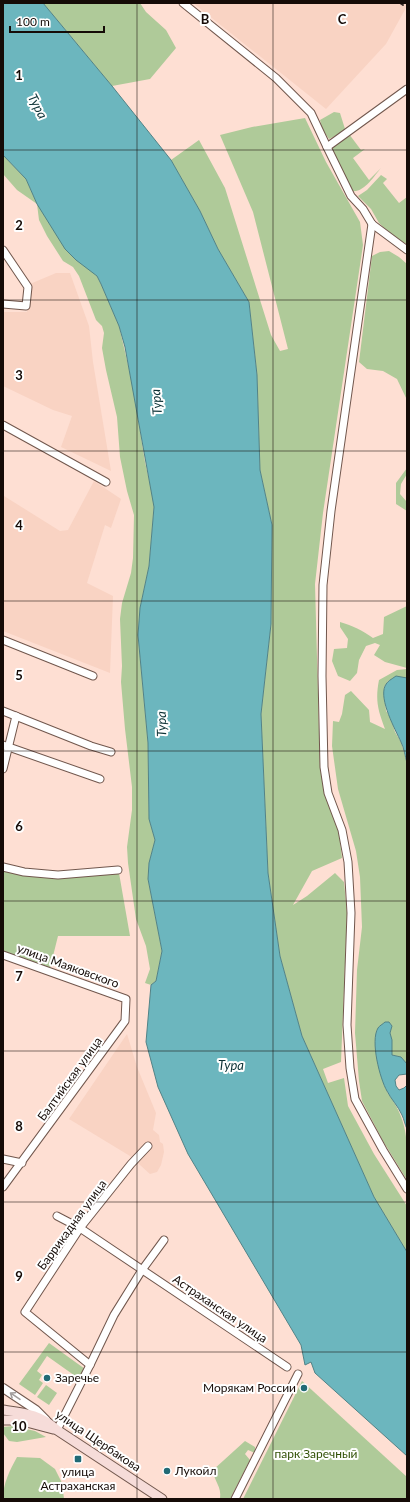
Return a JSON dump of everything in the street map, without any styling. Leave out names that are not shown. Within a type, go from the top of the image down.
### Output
[{"type":"main road","points":[[3,1410],[30,1414],[48,1422]]},
{"type":"main road","points":[[3,1420],[18,1420],[57,1430]]},
{"type":"main road","name":"улица Щербакова","points":[[48,1422],[57,1430],[162,1499]]},
{"type":"street","points":[[183,3],[276,78],[311,113],[352,196],[363,209],[372,224],[407,250]]},
{"type":"street","points":[[327,147],[406,89]]},
{"type":"street","points":[[372,224],[331,511],[323,585],[322,676],[324,767],[328,793],[342,830],[348,862],[351,913],[347,1025],[350,1068],[356,1099],[383,1150],[407,1189]]},
{"type":"street","points":[[3,250],[28,287],[26,306],[3,304]]},
{"type":"street","points":[[3,425],[106,482]]},
{"type":"street","points":[[3,640],[93,676]]},
{"type":"street","points":[[3,711],[91,746],[112,752]]},
{"type":"street","points":[[3,769],[6,746],[16,716]]},
{"type":"street","points":[[6,746],[100,779]]},
{"type":"street","points":[[3,867],[24,872],[58,875],[118,870]]},
{"type":"street","name":"улица Маяковского","points":[[3,955],[126,999]]},
{"type":"street","name":"Балтийская улица","points":[[3,1187],[126,1021],[126,999]]},
{"type":"street","name":"Баррикадная улица","points":[[90,1365],[25,1312],[80,1228],[131,1164],[148,1146]]},
{"type":"street","points":[[3,1160],[22,1163]]},
{"type":"street","name":"Астраханская улица","points":[[57,1216],[80,1228],[287,1366]]},
{"type":"street","points":[[57,1430],[114,1315],[142,1270],[164,1240]]},
{"type":"street","points":[[235,1499],[298,1374]]},
{"type":"street","name":"улица Щербакова","points":[[3,1388],[36,1410],[48,1422]]},
{"type":"shaded area","points":[[193,3],[407,3],[407,6],[386,44],[326,109]]},
{"type":"shaded area","points":[[56,273],[70,273],[89,326],[93,362],[111,471],[61,447],[72,416],[53,410],[3,386],[3,312],[27,312],[30,284]]},
{"type":"shaded area","points":[[94,481],[121,499],[111,528],[105,525],[87,583],[113,596],[110,673],[3,631],[4,496],[60,531],[68,530]]},
{"type":"shaded area","points":[[127,1034],[137,1067],[156,1113],[153,1130],[159,1135],[160,1142],[163,1144],[164,1152],[161,1165],[157,1172],[150,1174],[130,1156],[69,1119]]},
{"type":"green space","points":[[43,3],[140,3],[146,12],[166,30],[176,48],[150,79],[112,86]]},
{"type":"green space","points":[[334,112],[340,113],[345,129],[329,139],[322,129],[320,120]]},
{"type":"green space","points":[[305,118],[326,162],[360,222],[363,245],[323,513],[315,584],[320,768],[325,794],[339,832],[342,858],[312,871],[293,905],[307,896],[335,873],[344,882],[347,913],[341,1062],[323,1069],[328,1083],[344,1078],[348,1106],[374,1154],[407,1206],[407,1252],[374,1197],[302,1036],[280,956],[268,873],[261,714],[271,624],[272,525],[260,470],[257,375],[249,302],[218,249],[200,211],[171,160],[199,140],[225,188],[271,335],[280,351],[288,349],[253,212],[220,135],[252,127]]},
{"type":"green space","points":[[349,134],[361,150],[365,149],[353,158],[369,180],[381,168],[365,187],[356,191],[352,191],[331,148]]},
{"type":"green space","points":[[3,155],[26,179],[37,204],[17,190],[3,174]]},
{"type":"green space","points":[[381,175],[387,179],[383,183],[399,203],[407,197],[407,244],[395,238],[379,223],[371,209],[358,196],[367,190]]},
{"type":"green space","points":[[37,204],[97,276],[119,326],[133,386],[145,462],[153,497],[154,507],[149,566],[140,608],[138,635],[148,743],[149,819],[155,840],[149,863],[148,879],[162,951],[156,981],[151,985],[145,983],[150,969],[146,946],[136,919],[128,863],[127,847],[132,810],[132,787],[121,682],[122,666],[120,619],[122,603],[131,573],[133,558],[134,515],[120,457],[117,417],[102,348],[104,333],[102,326],[96,320],[79,276],[73,267],[63,261],[47,236],[39,220]]},
{"type":"green space","points":[[389,251],[407,264],[407,400],[397,379],[383,371],[367,369],[359,362],[372,256],[380,252]]},
{"type":"green space","points":[[407,468],[407,474],[401,484],[400,494],[407,502],[407,511],[396,504],[396,483]]},
{"type":"green space","points":[[407,606],[407,668],[385,662],[374,655],[380,645],[375,643],[366,646],[359,660],[357,673],[350,681],[338,676],[332,661],[334,649],[347,648],[348,639],[340,627],[340,622],[357,628],[373,638],[383,634],[384,617]]},
{"type":"green space","points":[[407,669],[407,678],[388,681],[384,687],[386,711],[391,718],[395,732],[401,742],[407,763],[407,1064],[401,1057],[392,1055],[392,1040],[390,1033],[392,1026],[389,1022],[387,1092],[400,1114],[406,1134],[407,1180],[383,1141],[362,1101],[355,1033],[357,970],[362,927],[360,877],[356,851],[338,789],[332,746],[333,721],[339,722],[345,695],[351,691],[369,710],[370,722],[385,729],[378,705],[377,694],[379,680],[397,670]]},
{"type":"green space","points":[[3,870],[22,875],[119,873],[130,936],[58,936],[50,968],[3,952]]},
{"type":"green space","points":[[49,1343],[85,1369],[78,1378],[47,1356],[37,1371],[42,1375],[39,1380],[43,1383],[35,1395],[19,1384]]},
{"type":"green space","name":"парк Заречный","points":[[302,1381],[407,1477],[407,1499],[243,1499]]},
{"type":"green space","points":[[46,1385],[57,1393],[49,1405],[37,1397]]},
{"type":"green space","points":[[13,1426],[35,1431],[46,1437],[17,1442],[9,1441],[3,1433],[3,1427]]},
{"type":"green space","points":[[245,1441],[255,1447],[255,1453],[248,1450],[245,1454],[250,1460],[230,1499],[220,1499],[220,1491],[213,1470]]},
{"type":"green space","points":[[17,1457],[40,1458],[55,1469],[62,1483],[64,1499],[3,1499],[3,1493],[9,1472]]},
{"type":"water","name":"Тура","points":[[3,3],[43,3],[112,86],[171,160],[200,211],[218,249],[249,302],[257,375],[260,470],[272,525],[271,624],[261,714],[268,873],[280,956],[302,1036],[374,1197],[407,1252],[407,1456],[315,1373],[311,1362],[305,1365],[301,1345],[188,1154],[158,1087],[146,1042],[151,985],[156,981],[162,951],[148,879],[149,863],[155,840],[149,819],[148,743],[138,635],[140,608],[149,566],[154,507],[125,347],[119,326],[101,284],[97,276],[76,260],[65,249],[37,204],[26,179],[3,155]]},
{"type":"water","points":[[396,676],[407,678],[407,763],[402,744],[388,714],[384,699],[386,684]]},
{"type":"water","points":[[385,1022],[389,1022],[392,1026],[390,1033],[392,1040],[392,1055],[401,1057],[407,1064],[407,1074],[399,1075],[395,1080],[396,1086],[399,1090],[407,1085],[407,1129],[403,1117],[384,1085],[377,1060],[375,1050],[376,1034],[379,1027]]},
{"type":"place","name":"Заречье","points":[[47,1378]]},
{"type":"place","name":"Морякам России","points":[[304,1388]]},
{"type":"place","name":"улица Астраханская","points":[[78,1459]]},
{"type":"place","name":"Лукойл","points":[[167,1471]]}]
